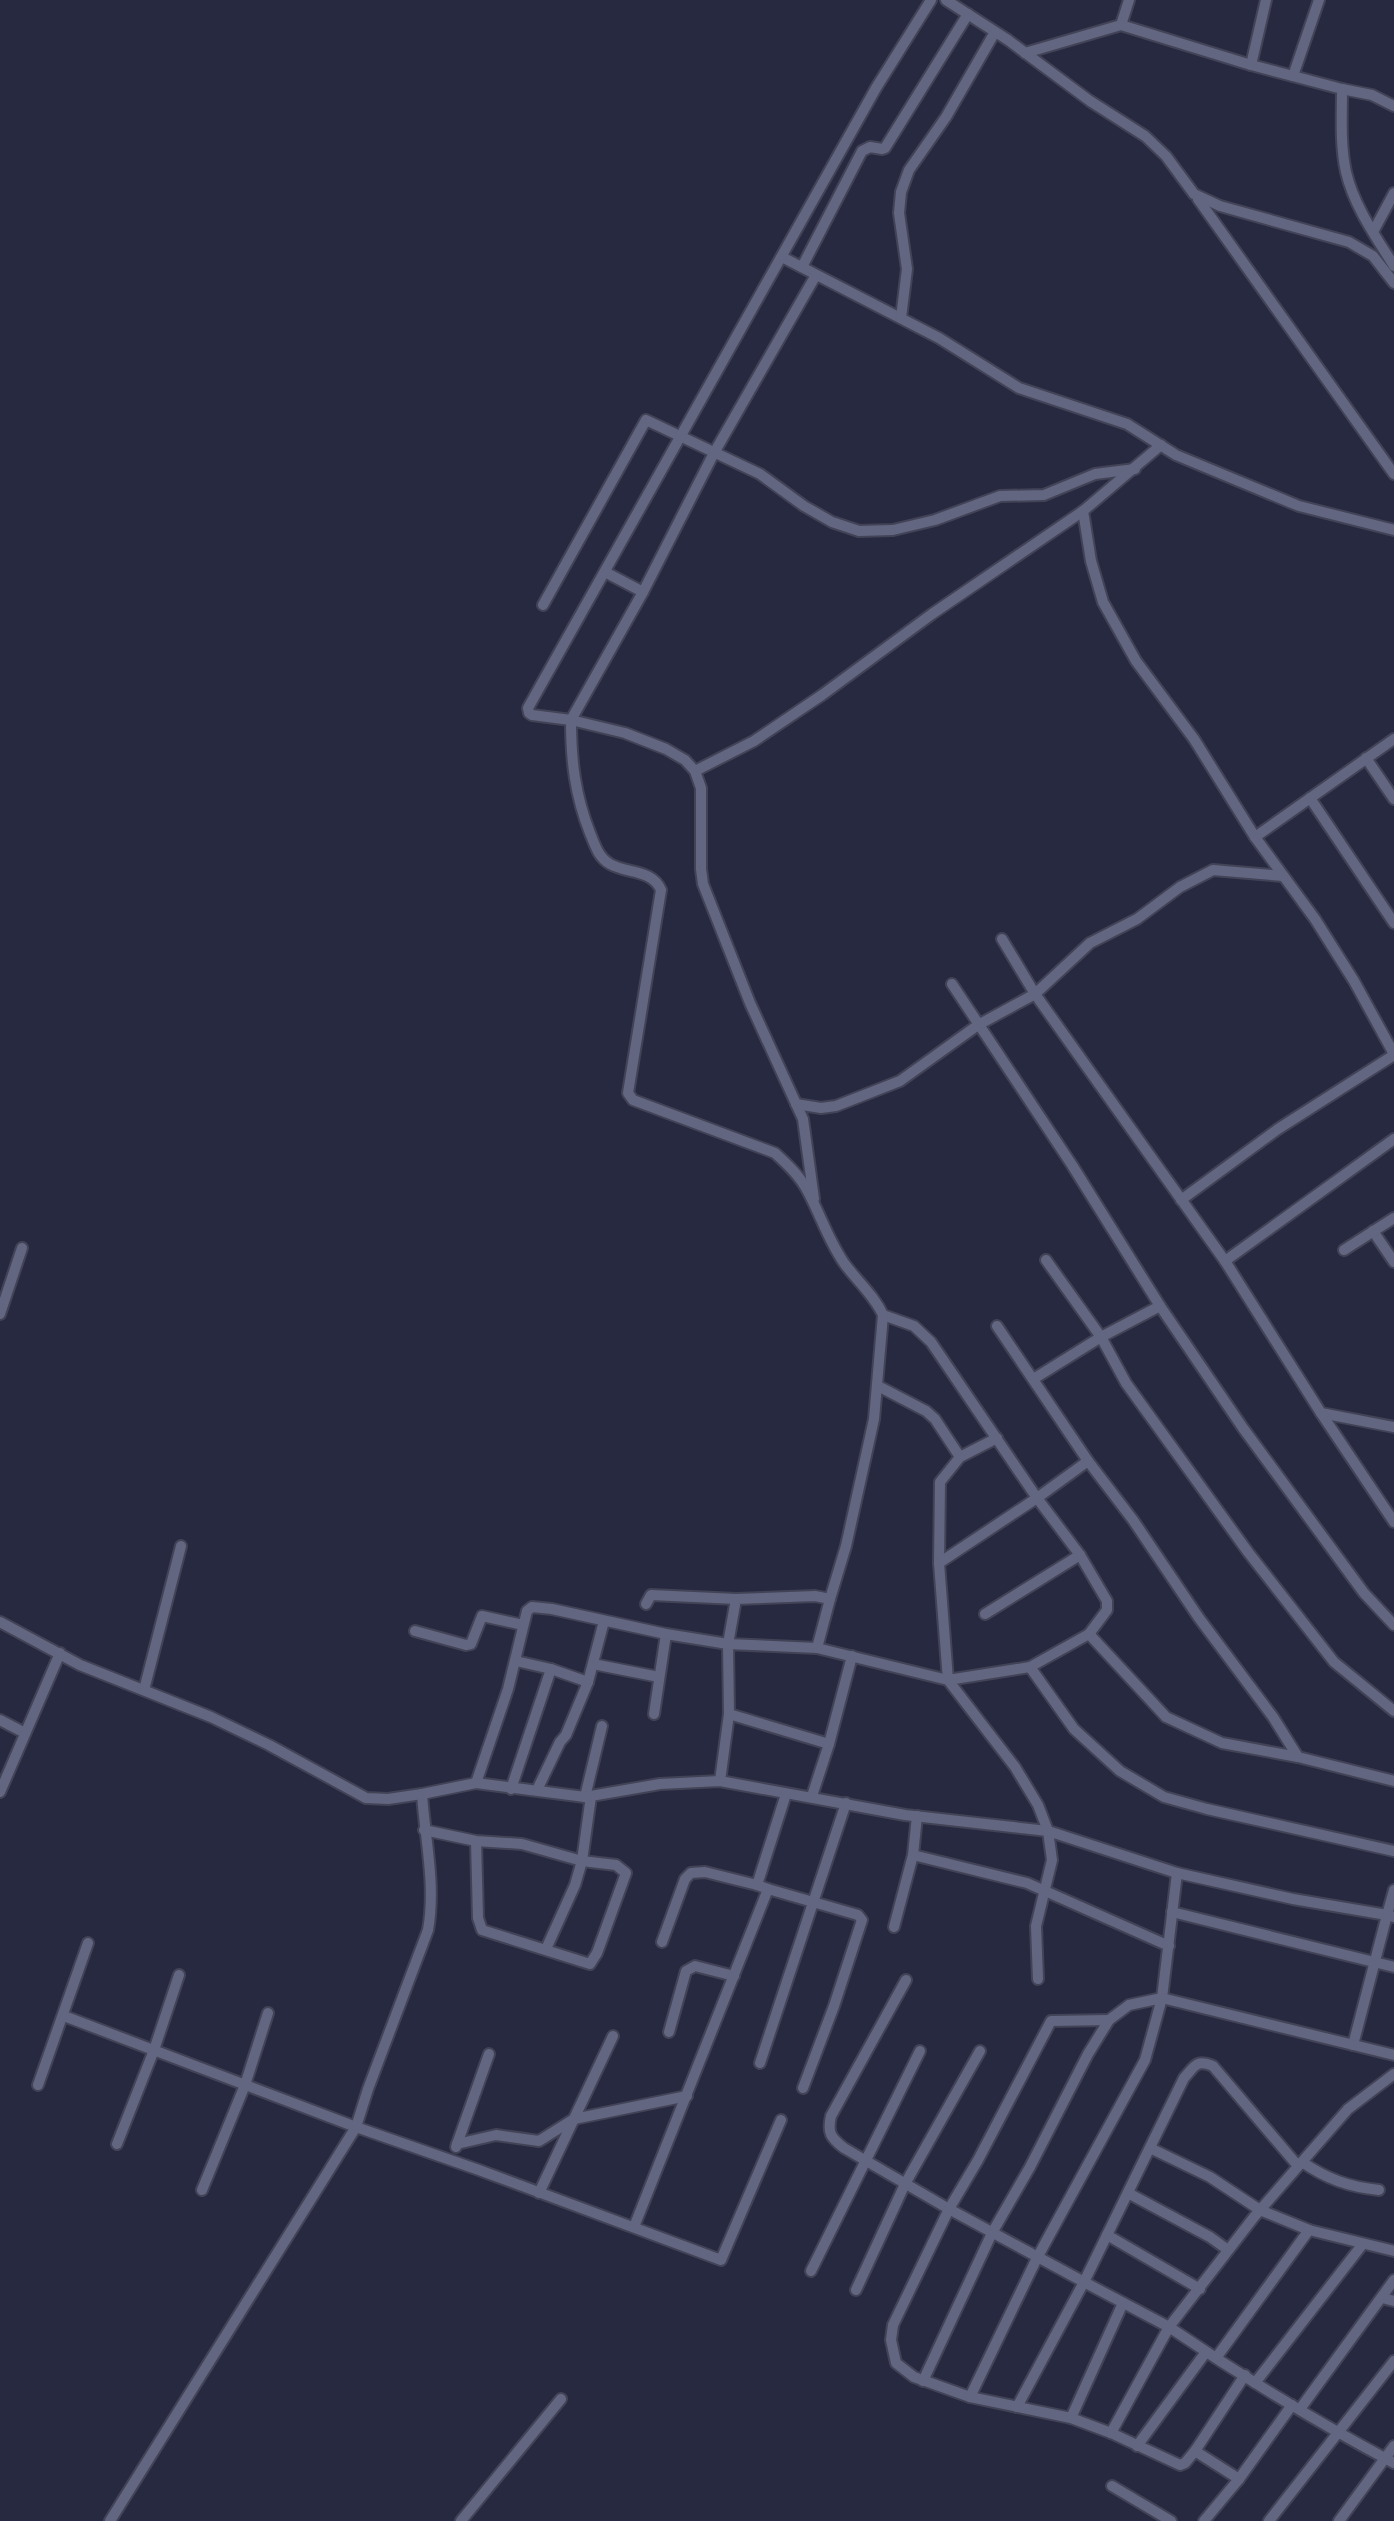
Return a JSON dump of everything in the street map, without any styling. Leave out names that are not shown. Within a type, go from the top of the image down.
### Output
[{"type":"street","points":[[816,1211],[803,1119],[750,1003],[703,884],[701,788],[695,771],[686,760],[666,749],[625,733],[571,720],[532,715],[528,708],[876,88],[931,0]]},
{"type":"street","points":[[946,0],[995,32],[1090,101],[1145,136],[1166,156],[1394,474]]},
{"type":"street","points":[[1121,25],[1129,0]]},
{"type":"street","points":[[1251,65],[1266,0]]},
{"type":"street","points":[[1293,76],[1318,0]]},
{"type":"street","points":[[802,267],[862,152],[870,147],[882,149],[885,147],[968,14]]},
{"type":"street","points":[[1024,53],[1121,25],[1251,65],[1372,95],[1394,106]]},
{"type":"street","points":[[901,318],[907,269],[899,213],[901,192],[909,170],[946,117],[995,32]]},
{"type":"street","points":[[1342,89],[1342,144],[1346,171],[1353,193],[1394,266]]},
{"type":"street","points":[[1373,232],[1394,193]]},
{"type":"street","points":[[1194,194],[1220,206],[1349,242],[1374,256],[1394,283]]},
{"type":"street","points":[[782,257],[939,338],[1019,388],[1127,424],[1187,459],[1299,506],[1394,530]]},
{"type":"street","points":[[816,274],[714,453],[643,592],[571,720],[571,746],[577,798],[599,855],[611,865],[650,876],[661,890],[628,1093],[633,1100],[775,1153],[789,1166],[806,1188],[825,1232],[848,1268],[878,1303],[883,1316],[874,1419],[856,1500],[817,1648]]},
{"type":"street","points":[[543,605],[646,420],[760,474],[804,506],[832,522],[859,531],[893,530],[934,520],[1000,496],[1044,495],[1095,474],[1135,469]]},
{"type":"street","points":[[695,771],[754,741],[932,614],[1083,511],[1161,445]]},
{"type":"street","points":[[1083,511],[1091,561],[1103,602],[1136,661],[1194,740],[1255,837],[1315,919],[1354,981],[1394,1055],[1278,1129],[1181,1200]]},
{"type":"street","points":[[605,572],[643,592]]},
{"type":"street","points":[[1255,837],[1394,739]]},
{"type":"street","points":[[1366,758],[1394,799]]},
{"type":"street","points":[[1310,798],[1394,923]]},
{"type":"street","points":[[796,1104],[821,1108],[836,1106],[900,1081],[978,1024],[1035,994],[1090,943],[1137,919],[1180,886],[1203,874],[1213,870],[1283,876]]},
{"type":"street","points":[[1002,939],[1035,994],[1225,1261],[1321,1413],[1394,1522]]},
{"type":"street","points":[[952,984],[1072,1165],[1160,1306],[1243,1428],[1364,1593],[1394,1625]]},
{"type":"street","points":[[1225,1261],[1394,1139]]},
{"type":"street","points":[[1344,1250],[1394,1218]]},
{"type":"street","points":[[1373,1231],[1394,1262]]},
{"type":"street","points":[[0,1314],[22,1248]]},
{"type":"street","points":[[1046,1260],[1101,1337],[1126,1383],[1248,1552],[1334,1662],[1394,1711]]},
{"type":"street","points":[[1035,1378],[1101,1337],[1160,1306]]},
{"type":"street","points":[[476,1783],[516,1661],[527,1611],[532,1607],[728,1644],[817,1648],[948,1680],[1030,1667],[1089,1634],[1107,1610],[1107,1601],[1080,1555],[1037,1498],[931,1342],[914,1326],[883,1316]]},
{"type":"street","points":[[997,1326],[1035,1378],[1088,1461],[1133,1520],[1199,1618],[1273,1717],[1298,1757]]},
{"type":"street","points":[[878,1386],[915,1404],[931,1415],[960,1457]]},
{"type":"street","points":[[1321,1413],[1394,1427]]},
{"type":"street","points":[[997,1438],[960,1457],[940,1482],[939,1563],[948,1680],[1015,1767],[1038,1804],[1048,1831],[1052,1860],[1036,1926],[1038,1979]]},
{"type":"street","points":[[939,1563],[1088,1461]]},
{"type":"street","points":[[144,1690],[181,1546]]},
{"type":"street","points":[[985,1614],[1080,1555]]},
{"type":"street","points":[[646,1604],[651,1594],[736,1599],[815,1596],[830,1599]]},
{"type":"street","points":[[720,1781],[729,1714],[728,1644],[736,1599]]},
{"type":"street","points":[[415,1631],[466,1645],[471,1644],[482,1616],[523,1625]]},
{"type":"street","points":[[537,1790],[560,1742],[566,1735],[588,1682],[604,1621]]},
{"type":"street","points":[[0,1622],[80,1665],[211,1717],[269,1745],[366,1798],[388,1799],[476,1783],[511,1789],[588,1796],[660,1784],[720,1781],[917,1816],[1048,1831],[1177,1873],[1293,1899],[1391,1916]]},
{"type":"street","points":[[654,1714],[666,1634]]},
{"type":"street","points":[[1089,1634],[1166,1717],[1222,1743],[1298,1757],[1394,1781]]},
{"type":"street","points":[[0,1792],[60,1653]]},
{"type":"street","points":[[812,1797],[829,1744],[852,1656]]},
{"type":"street","points":[[516,1661],[551,1669],[588,1682]]},
{"type":"street","points":[[593,1664],[659,1677]]},
{"type":"street","points":[[1030,1667],[1074,1729],[1120,1771],[1164,1797],[1207,1809],[1394,1851]]},
{"type":"street","points":[[511,1789],[551,1669]]},
{"type":"street","points":[[729,1714],[829,1744]]},
{"type":"street","points":[[0,1720],[25,1733]]},
{"type":"street","points":[[546,1949],[575,1885],[582,1862],[588,1796],[602,1726]]},
{"type":"street","points":[[110,2521],[356,2127],[428,1930],[432,1908],[422,1794]]},
{"type":"street","points":[[634,2227],[734,1976],[763,1887],[786,1794]]},
{"type":"street","points":[[760,2063],[815,1903],[846,1803]]},
{"type":"street","points":[[894,1926],[913,1855],[917,1816]]},
{"type":"street","points":[[424,1830],[476,1841],[522,1844],[582,1862],[616,1865],[626,1873],[597,1953],[590,1964],[482,1930],[478,1918],[476,1841]]},
{"type":"street","points":[[913,1855],[1027,1883],[1169,1946]]},
{"type":"street","points":[[662,1942],[685,1879],[691,1873],[705,1872],[858,1915],[862,1920],[834,2006],[803,2088]]},
{"type":"street","points":[[970,2397],[1037,2258],[1145,2060],[1162,1998],[1177,1873]]},
{"type":"street","points":[[1353,2045],[1374,1962],[1391,1916],[1394,1890]]},
{"type":"street","points":[[1172,1912],[1394,1967]]},
{"type":"street","points":[[38,2085],[88,1943]]},
{"type":"street","points":[[669,2032],[689,1967],[695,1966],[734,1976]]},
{"type":"street","points":[[117,2144],[180,1976]]},
{"type":"street","points":[[906,1980],[831,2116],[828,2129],[831,2137],[844,2148],[949,2209],[1169,2327],[1338,2433],[1390,2461]]},
{"type":"street","points":[[923,2381],[992,2233],[1030,2167],[1088,2054],[1109,2020],[1129,2005],[1162,1998],[1394,2055]]},
{"type":"street","points":[[202,2190],[245,2085],[268,2013]]},
{"type":"street","points":[[64,2016],[356,2127],[721,2260],[781,2120]]},
{"type":"street","points":[[1109,2020],[1051,2021],[984,2149],[949,2209],[893,2325],[892,2346],[896,2363],[923,2381],[970,2397],[1071,2418],[1111,2433],[1179,2465],[1185,2463],[1195,2451],[1245,2375]]},
{"type":"street","points":[[539,2193],[613,2036]]},
{"type":"street","points":[[811,2271],[920,2051]]},
{"type":"street","points":[[856,2289],[905,2184],[980,2051]]},
{"type":"street","points":[[451,2160],[489,2054]]},
{"type":"street","points":[[1017,2407],[1084,2282],[1184,2078],[1198,2063],[1203,2062],[1213,2066],[1300,2164],[1337,2182],[1379,2190]]},
{"type":"street","points":[[1111,2433],[1169,2327],[1228,2250],[1348,2109],[1394,2074]]},
{"type":"street","points":[[457,2144],[496,2135],[539,2141],[574,2119],[687,2096]]},
{"type":"street","points":[[1150,2148],[1210,2177],[1260,2210],[1309,2230],[1362,2245],[1394,2251]]},
{"type":"street","points":[[1128,2193],[1210,2237],[1228,2250]]},
{"type":"street","points":[[1216,2358],[1309,2230]]},
{"type":"street","points":[[1107,2235],[1200,2289]]},
{"type":"street","points":[[1256,2383],[1362,2245]]},
{"type":"street","points":[[1204,2521],[1394,2280]]},
{"type":"street","points":[[1382,2298],[1394,2301]]},
{"type":"street","points":[[1071,2418],[1124,2303]]},
{"type":"street","points":[[1137,2446],[1206,2352]]},
{"type":"street","points":[[1269,2521],[1394,2361]]},
{"type":"street","points":[[461,2521],[561,2399]]},
{"type":"street","points":[[1339,2521],[1390,2461],[1394,2446]]},
{"type":"street","points":[[1195,2451],[1239,2479]]},
{"type":"street","points":[[1112,2486],[1171,2521]]}]
